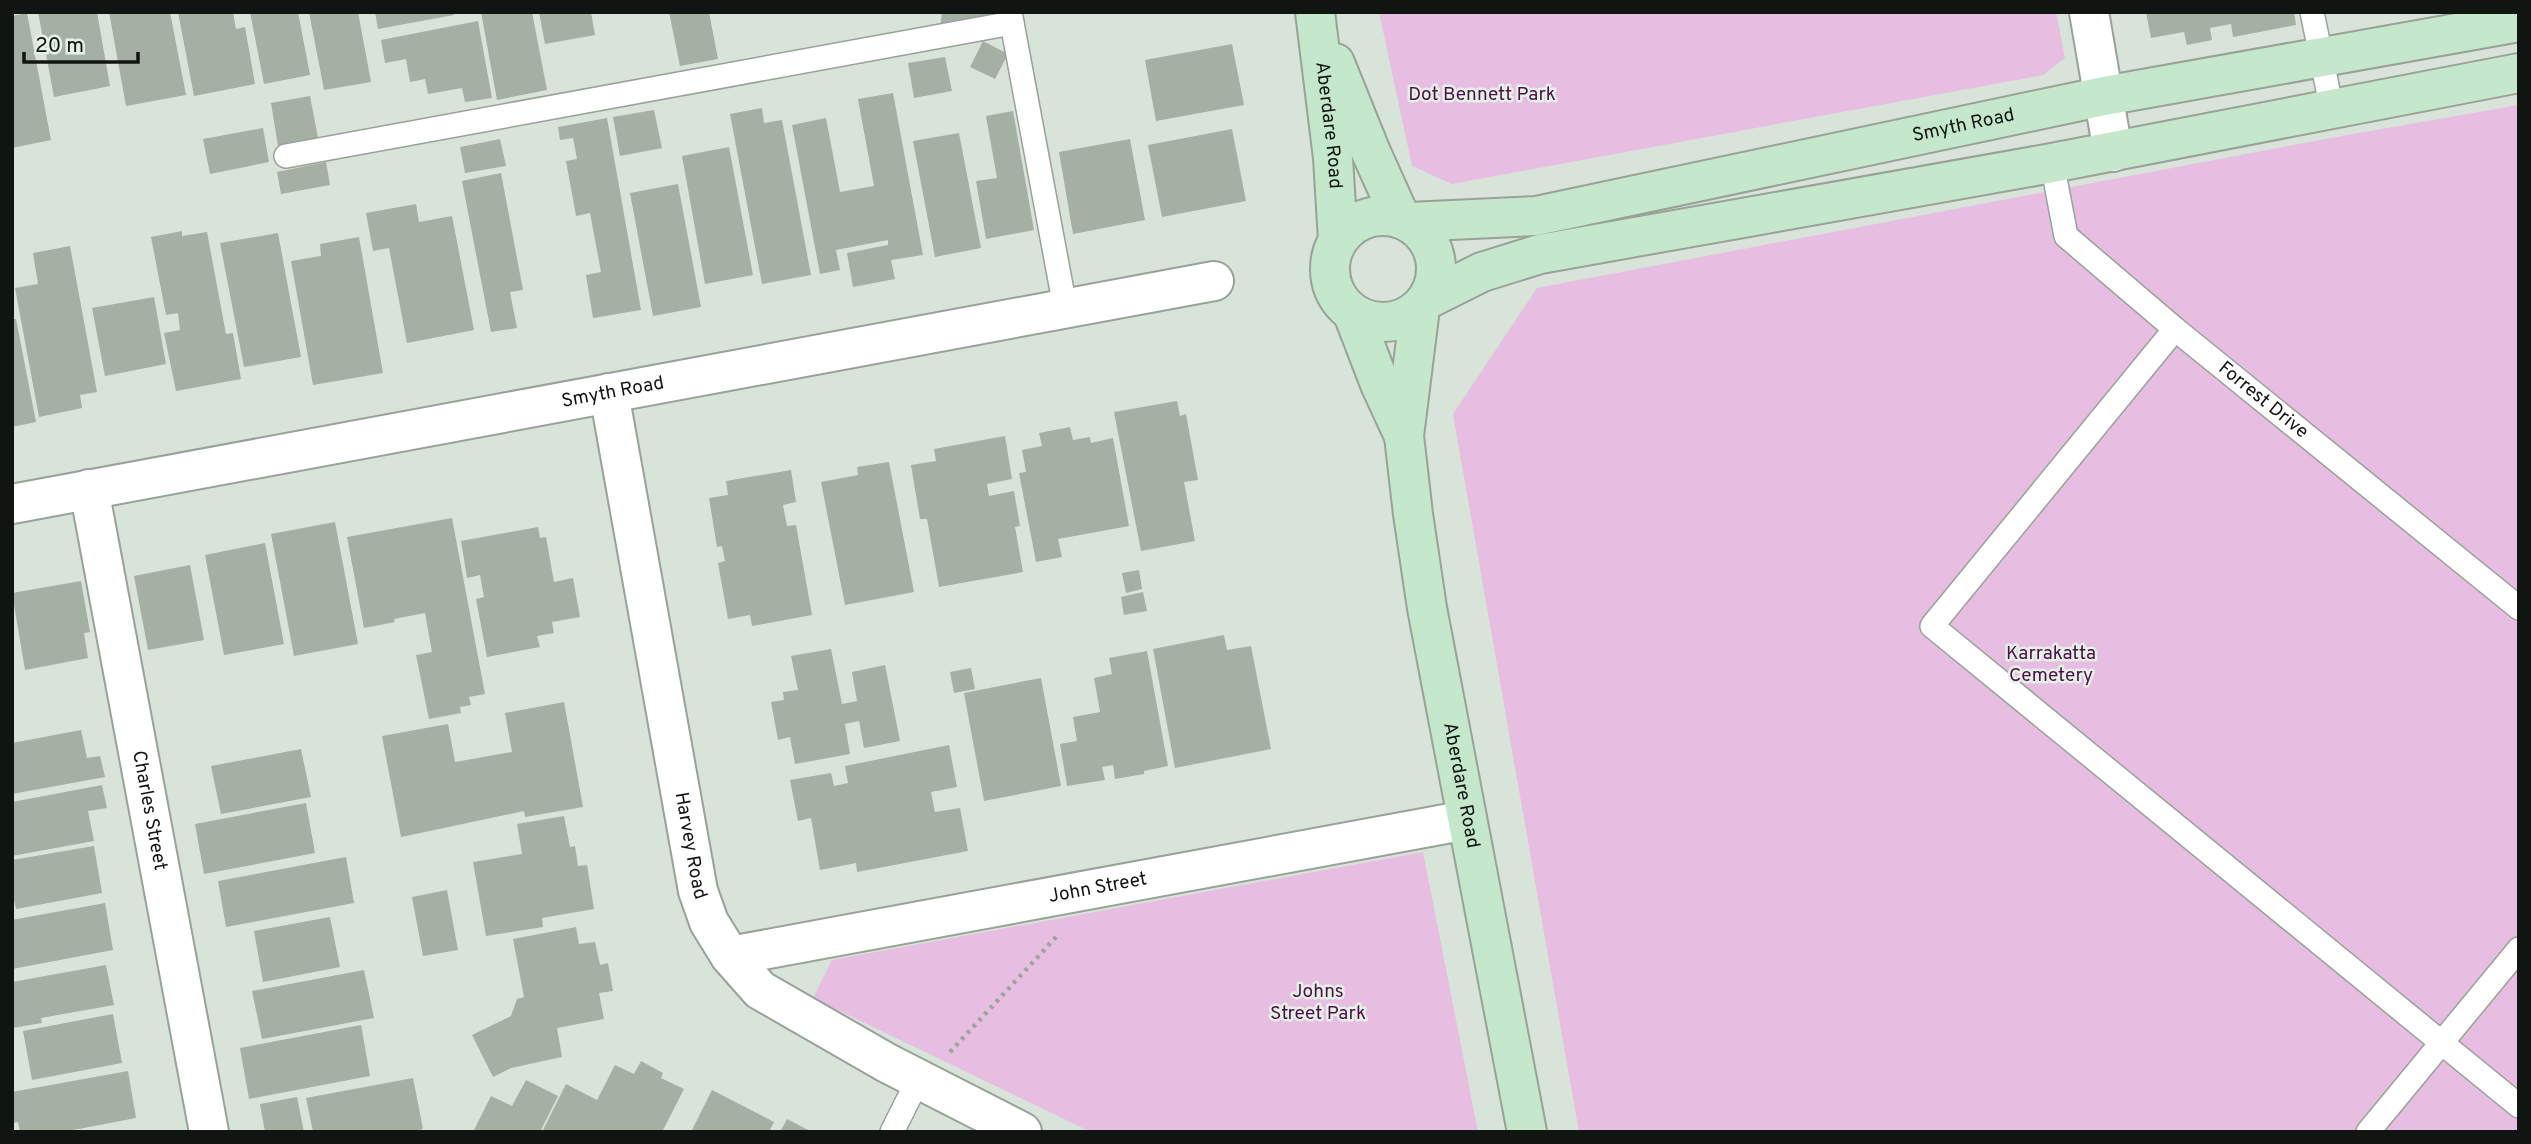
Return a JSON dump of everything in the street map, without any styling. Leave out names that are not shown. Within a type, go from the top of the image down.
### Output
[{"type":"main road","name":"Aberdare Road","points":[[1338,240],[1333,158],[1315,12],[1370,150],[1405,220]]},
{"type":"main road","name":"Smyth Road","points":[[1405,220],[1535,216],[2104,96],[2519,22]]},
{"type":"main road","points":[[1424,304],[1435,282],[1437,265],[1432,247],[1422,233],[1405,220],[1387,215],[1366,219],[1347,229],[1331,255],[1329,272],[1332,288],[1341,303],[1353,314],[1380,324],[1408,317],[1424,304],[1482,272],[1540,254],[2113,152],[2519,73]]},
{"type":"main road","name":"Aberdare Road","points":[[1424,304],[1404,436],[1427,608],[1527,1132]]},
{"type":"main road","name":"Aberdare Road","points":[[1353,314],[1404,436]]},
{"type":"street","points":[[2089,12],[2113,152]]},
{"type":"street","name":"Smyth Road","points":[[12,504],[1214,281]]},
{"type":"street","name":"Harvey Road","points":[[609,393],[698,891],[709,922],[730,956],[760,989],[797,1013],[887,1063],[1022,1132]]},
{"type":"street","name":"Charles Street","points":[[89,489],[209,1132]]},
{"type":"street","name":"John Street","points":[[730,956],[1467,821]]},
{"type":"lane","points":[[2312,12],[2332,110]]},
{"type":"lane","points":[[286,156],[1011,18],[1065,307]]},
{"type":"lane","name":"Forrest Drive","points":[[2052,163],[2066,236],[2175,329],[2519,608]]},
{"type":"lane","points":[[2175,329],[1932,626],[2519,1106]]},
{"type":"lane","points":[[2368,1132],[2519,949]]},
{"type":"lane","points":[[892,1132],[912,1092]]},
{"type":"path","points":[[946,1055],[1065,927]]},
{"type":"green space","name":"Dot Bennett Park","points":[[1379,12],[2056,12],[2065,58],[2043,75],[1452,184],[1412,166]]},
{"type":"green space","name":"Karrakatta Cemetery","points":[[2519,105],[2519,1132],[1579,1132],[1453,414],[1537,288]]},
{"type":"green space","name":"Johns Street Park","points":[[1423,852],[1478,1132],[1091,1132],[813,998],[832,960]]},
{"type":"building","points":[[38,12],[97,12],[110,86],[54,97]]},
{"type":"building","points":[[109,12],[170,12],[186,95],[126,106]]},
{"type":"building","points":[[178,12],[233,12],[236,29],[245,27],[255,84],[194,96]]},
{"type":"building","points":[[250,12],[298,12],[310,75],[264,84]]},
{"type":"building","points":[[309,12],[358,12],[371,82],[324,90]]},
{"type":"building","points":[[375,12],[453,12],[454,15],[378,29]]},
{"type":"building","points":[[481,12],[532,12],[547,90],[497,100]]},
{"type":"building","points":[[539,12],[591,12],[595,35],[545,44]]},
{"type":"building","points":[[669,12],[709,12],[718,59],[680,66]]},
{"type":"building","points":[[942,12],[993,12],[989,18],[940,27]]},
{"type":"building","points":[[2146,12],[2294,12],[2296,25],[2233,37],[2231,24],[2210,28],[2212,40],[2187,45],[2184,32],[2151,38]]},
{"type":"building","points":[[27,13],[51,140],[12,148],[12,16]]},
{"type":"building","points":[[478,21],[492,98],[465,102],[462,88],[428,94],[425,79],[410,82],[406,59],[385,63],[381,40]]},
{"type":"building","points":[[983,41],[1008,54],[995,79],[970,67]]},
{"type":"building","points":[[1232,44],[1244,105],[1156,121],[1145,60]]},
{"type":"building","points":[[945,57],[952,91],[914,98],[908,63]]},
{"type":"building","points":[[893,93],[923,255],[891,260],[895,279],[853,287],[847,253],[888,245],[888,240],[836,250],[840,270],[820,274],[792,125],[826,118],[840,192],[874,186],[858,99]]},
{"type":"building","points":[[310,96],[318,138],[278,146],[271,103]]},
{"type":"building","points":[[762,108],[764,123],[782,120],[811,275],[762,284],[730,114]]},
{"type":"building","points":[[654,110],[662,148],[620,156],[613,117]]},
{"type":"building","points":[[1013,111],[1034,230],[986,239],[976,181],[997,178],[986,116]]},
{"type":"building","points":[[607,118],[641,310],[593,318],[586,275],[601,272],[590,213],[576,216],[566,161],[577,159],[573,138],[560,140],[558,127]]},
{"type":"building","points":[[263,128],[269,162],[210,174],[203,139]]},
{"type":"building","points":[[1232,129],[1246,201],[1162,217],[1148,145]]},
{"type":"building","points":[[959,133],[981,248],[935,257],[913,141]]},
{"type":"building","points":[[500,139],[506,166],[465,173],[460,147]]},
{"type":"building","points":[[1130,139],[1145,220],[1073,234],[1059,152]]},
{"type":"building","points":[[729,147],[753,275],[705,284],[682,156]]},
{"type":"building","points":[[326,162],[330,185],[281,194],[277,172]]},
{"type":"building","points":[[501,173],[523,290],[510,292],[517,328],[491,332],[462,181]]},
{"type":"building","points":[[678,184],[701,307],[653,316],[630,193]]},
{"type":"building","points":[[416,204],[419,222],[452,216],[474,330],[407,343],[389,248],[373,251],[366,213]]},
{"type":"building","points":[[182,231],[182,236],[207,232],[226,334],[233,333],[241,379],[176,391],[164,333],[180,330],[178,313],[166,315],[151,237]]},
{"type":"building","points":[[278,233],[301,357],[244,367],[220,243]]},
{"type":"building","points":[[359,237],[383,373],[313,385],[291,261],[321,256],[320,244]]},
{"type":"building","points":[[70,246],[97,392],[80,395],[82,408],[39,417],[15,288],[38,284],[33,253]]},
{"type":"building","points":[[154,297],[166,364],[105,376],[92,308]]},
{"type":"building","points":[[12,319],[16,319],[36,422],[12,427]]},
{"type":"building","points":[[1177,401],[1180,416],[1186,414],[1198,480],[1184,482],[1195,541],[1141,551],[1114,412]]},
{"type":"building","points":[[1070,427],[1073,440],[1090,437],[1091,443],[1113,438],[1129,526],[1058,539],[1062,557],[1036,562],[1019,473],[1026,472],[1022,450],[1042,446],[1039,433]]},
{"type":"building","points":[[1005,436],[1012,479],[987,484],[989,496],[1014,491],[1020,526],[1015,527],[1023,572],[939,587],[927,519],[920,519],[911,465],[936,461],[934,449]]},
{"type":"building","points":[[889,462],[914,592],[845,605],[821,482],[858,475],[857,467]]},
{"type":"building","points":[[791,470],[796,502],[783,505],[787,526],[796,525],[812,615],[752,626],[750,615],[728,619],[718,563],[725,561],[722,546],[717,547],[709,498],[728,495],[726,481]]},
{"type":"building","points":[[452,518],[485,694],[469,697],[471,705],[460,707],[461,713],[429,719],[416,655],[432,652],[425,613],[364,628],[347,537]]},
{"type":"building","points":[[335,522],[358,644],[294,656],[271,534]]},
{"type":"building","points":[[538,527],[540,538],[546,537],[554,582],[573,578],[580,617],[552,622],[554,633],[537,636],[540,647],[487,657],[476,599],[484,597],[480,575],[467,578],[461,541]]},
{"type":"building","points":[[265,543],[284,644],[224,655],[205,555]]},
{"type":"building","points":[[190,565],[204,640],[148,650],[134,576]]},
{"type":"building","points":[[1139,570],[1142,589],[1126,593],[1122,573]]},
{"type":"building","points":[[81,581],[90,632],[84,633],[88,658],[25,670],[12,593]]},
{"type":"building","points":[[1143,592],[1147,611],[1124,615],[1121,597]]},
{"type":"building","points":[[1224,635],[1227,650],[1251,646],[1271,749],[1175,768],[1153,649]]},
{"type":"building","points":[[831,649],[842,704],[857,701],[852,672],[885,665],[900,741],[864,748],[859,721],[845,724],[850,754],[795,764],[790,737],[778,740],[771,702],[784,700],[783,692],[798,690],[791,656]]},
{"type":"building","points":[[1147,651],[1168,766],[1115,779],[1113,765],[1102,767],[1105,780],[1067,786],[1060,744],[1077,741],[1073,717],[1100,712],[1094,678],[1112,674],[1109,658]]},
{"type":"building","points":[[971,668],[975,689],[954,693],[950,672]]},
{"type":"building","points":[[1041,678],[1061,786],[984,801],[964,693]]},
{"type":"building","points":[[564,702],[583,807],[525,817],[524,811],[401,837],[382,736],[448,724],[455,762],[512,752],[505,713]]},
{"type":"building","points":[[81,730],[87,758],[100,756],[105,777],[12,794],[12,743]]},
{"type":"building","points":[[949,745],[957,787],[931,792],[935,812],[960,808],[968,851],[857,872],[856,863],[820,870],[811,818],[798,821],[790,780],[831,773],[834,786],[848,783],[845,766]]},
{"type":"building","points":[[301,749],[311,797],[221,814],[211,766]]},
{"type":"building","points":[[102,785],[107,808],[88,811],[94,841],[12,856],[12,802]]},
{"type":"building","points":[[306,803],[315,853],[204,874],[195,824]]},
{"type":"building","points":[[564,816],[570,847],[575,846],[578,866],[587,865],[594,909],[542,918],[543,927],[486,936],[473,862],[522,854],[517,824]]},
{"type":"building","points":[[94,846],[102,893],[16,909],[12,891],[12,860]]},
{"type":"building","points":[[346,857],[354,903],[226,927],[218,881]]},
{"type":"building","points":[[447,890],[458,950],[423,956],[412,897]]},
{"type":"building","points":[[105,903],[113,950],[12,969],[12,920]]},
{"type":"building","points":[[330,917],[340,967],[263,982],[254,931]]},
{"type":"building","points":[[576,927],[579,944],[595,942],[600,965],[608,963],[613,991],[599,993],[604,1019],[557,1028],[562,1057],[511,1068],[493,1077],[472,1035],[511,1016],[517,999],[524,997],[513,939]]},
{"type":"building","points":[[106,965],[114,1005],[41,1018],[42,1023],[12,1028],[12,982]]},
{"type":"building","points":[[364,970],[374,1018],[262,1039],[252,991]]},
{"type":"building","points":[[113,1014],[122,1063],[32,1080],[23,1031]]},
{"type":"building","points":[[361,1025],[370,1076],[249,1099],[240,1048]]},
{"type":"building","points":[[641,1061],[663,1073],[661,1078],[684,1089],[662,1132],[543,1130],[566,1084],[597,1100],[615,1065],[634,1074]]},
{"type":"building","points":[[128,1071],[136,1118],[63,1132],[20,1132],[18,1122],[12,1123],[12,1092]]},
{"type":"building","points":[[413,1078],[423,1129],[409,1132],[313,1132],[306,1098]]},
{"type":"building","points":[[526,1080],[558,1096],[540,1132],[473,1132],[491,1096],[512,1106]]},
{"type":"building","points":[[712,1090],[774,1122],[769,1132],[691,1132]]},
{"type":"building","points":[[297,1097],[304,1132],[265,1132],[260,1104]]},
{"type":"building","points":[[787,1119],[812,1132],[780,1132]]}]
